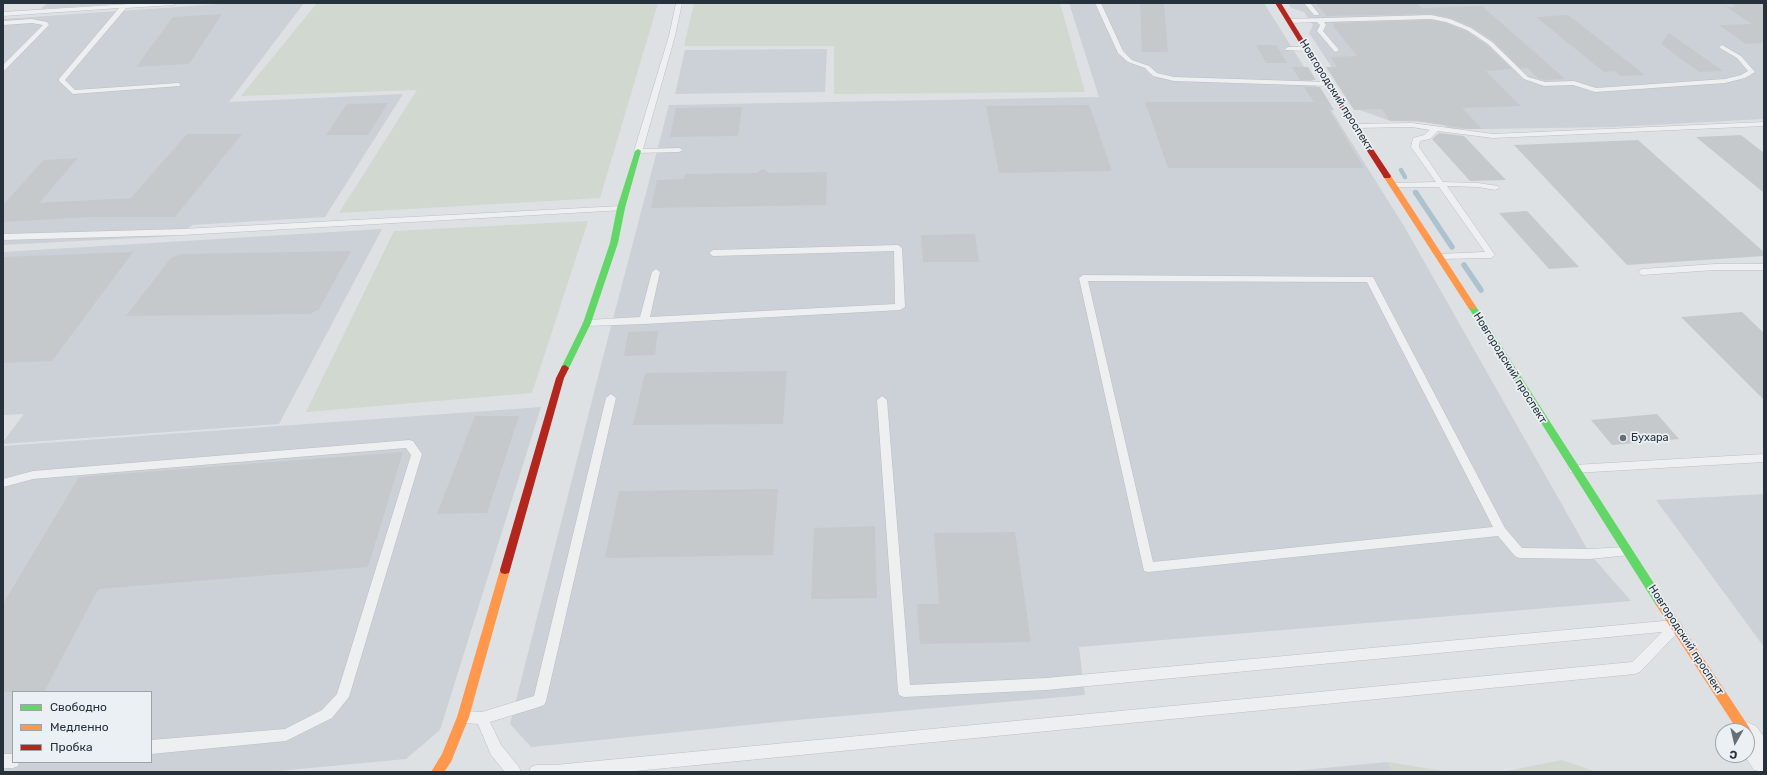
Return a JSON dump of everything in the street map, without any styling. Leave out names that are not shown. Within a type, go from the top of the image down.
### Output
[{"type":"street","name":"Новгородский проспект","points":[[1278,3],[1354,126],[1440,256],[1574,469],[1740,723]]},
{"type":"street","points":[[437,772],[447,758],[463,717],[560,378],[587,323],[614,243],[621,208],[638,150]]},
{"type":"street","points":[[1755,747],[1764,761]]},
{"type":"lane","points":[[59,10],[66,3]]},
{"type":"lane","points":[[3,14],[174,3]]},
{"type":"lane","points":[[679,3],[672,36],[638,150],[679,150]]},
{"type":"lane","points":[[1098,3],[1120,52],[1130,61],[1147,67],[1154,75],[1174,79],[1328,84]]},
{"type":"lane","points":[[1307,3],[1323,25],[1320,31],[1336,50]]},
{"type":"lane","points":[[124,6],[61,80],[73,92],[178,85]]},
{"type":"lane","points":[[1288,18],[1409,11]]},
{"type":"lane","points":[[1317,17],[1431,17],[1448,20],[1469,29],[1490,43],[1526,78],[1544,84],[1574,83],[1595,90],[1725,81],[1742,77],[1752,72],[1738,57],[1722,47]]},
{"type":"lane","points":[[3,22],[32,21],[45,23],[46,25],[3,69]]},
{"type":"lane","points":[[1288,50],[1307,49]]},
{"type":"lane","points":[[1354,126],[1412,125],[1493,136],[1764,124]]},
{"type":"lane","points":[[1434,128],[1434,132],[1427,137],[1416,140],[1415,147],[1491,255],[1440,256]]},
{"type":"lane","points":[[1394,185],[1478,185],[1495,188]]},
{"type":"lane","points":[[3,237],[182,232],[621,208]]},
{"type":"lane","points":[[587,323],[900,307],[898,248],[713,253]]},
{"type":"lane","points":[[1642,272],[1715,267],[1764,267]]},
{"type":"lane","points":[[644,321],[656,272]]},
{"type":"lane","points":[[1501,531],[1148,567],[1083,278],[1370,279],[1501,531],[1519,553],[1590,554],[1628,552]]},
{"type":"lane","points":[[463,717],[482,718],[539,701],[611,398]]},
{"type":"lane","points":[[882,400],[904,691],[1046,684],[1676,625]]},
{"type":"lane","points":[[3,483],[33,475],[409,444],[417,454],[342,698],[327,714],[286,735],[152,747]]},
{"type":"lane","points":[[1574,469],[1764,458]]},
{"type":"lane","points":[[536,772],[556,772],[1635,668],[1676,625]]},
{"type":"lane","points":[[482,718],[496,750],[514,772]]},
{"type":"shaded area","points":[[47,3],[134,3],[41,9]]},
{"type":"shaded area","points":[[234,3],[304,3],[229,102],[403,94],[325,217],[193,225],[176,236],[3,245],[3,19]]},
{"type":"shaded area","points":[[317,3],[658,3],[600,198],[339,213],[417,90],[241,96]]},
{"type":"shaded area","points":[[694,3],[1060,3],[1085,92],[834,94],[834,46],[684,46]]},
{"type":"shaded area","points":[[1069,3],[1264,3],[1404,226],[1590,554],[1631,601],[1079,647],[1085,695],[797,720],[531,747],[510,724],[602,361],[669,105],[1099,97]]},
{"type":"shaded area","points":[[1288,3],[1764,3],[1764,119],[1614,127],[1482,129],[1449,129],[1441,122],[1390,121],[1360,110],[1309,33],[1313,25],[1304,12],[1291,8]]},
{"type":"shaded area","points":[[827,49],[825,92],[675,94],[685,50]]},
{"type":"shaded area","points":[[588,221],[532,393],[306,412],[394,231]]},
{"type":"shaded area","points":[[382,229],[279,424],[3,444],[24,414],[3,415],[3,252]]},
{"type":"shaded area","points":[[541,407],[440,730],[406,759],[268,772],[3,772],[3,446]]},
{"type":"shaded area","points":[[1764,494],[1764,647],[1656,500]]},
{"type":"shaded area","points":[[1562,760],[1597,772],[1501,772]]},
{"type":"shaded area","points":[[1388,762],[1393,772],[1282,772]]},
{"type":"shaded area","points":[[1388,762],[1450,772],[1393,772]]},
{"type":"building","points":[[1140,3],[1164,3],[1168,52],[1142,52]]},
{"type":"building","points":[[1315,3],[1416,3],[1422,8],[1482,6],[1565,79],[1544,80],[1538,78],[1527,68],[1521,69],[1493,41],[1472,27],[1450,18],[1431,14],[1327,16]]},
{"type":"building","points":[[1731,3],[1764,3],[1764,43],[1746,44],[1719,25],[1752,24],[1726,7],[1736,7]]},
{"type":"building","points":[[222,14],[189,64],[136,67],[173,17]]},
{"type":"building","points":[[1568,15],[1645,75],[1621,76],[1615,71],[1604,72],[1536,17]]},
{"type":"building","points":[[1431,20],[1446,23],[1466,31],[1487,45],[1512,69],[1486,71],[1521,106],[1462,108],[1482,129],[1468,129],[1416,121],[1390,121],[1382,109],[1354,110],[1326,67],[1337,67],[1331,57],[1357,56],[1333,26],[1335,26],[1333,23]]},
{"type":"building","points":[[1669,33],[1723,71],[1699,72],[1661,44]]},
{"type":"building","points":[[1256,45],[1276,45],[1287,63],[1266,63]]},
{"type":"building","points":[[1292,67],[1308,67],[1316,80],[1300,80]]},
{"type":"building","points":[[1304,87],[1320,87],[1334,110],[1329,110],[1364,168],[1168,168],[1145,102],[1314,102]]},
{"type":"building","points":[[388,103],[368,135],[326,135],[347,104]]},
{"type":"building","points":[[1089,105],[1112,171],[999,173],[986,106]]},
{"type":"building","points":[[742,107],[738,136],[670,137],[676,108]]},
{"type":"building","points":[[1439,133],[1464,136],[1506,180],[1470,181],[1432,139]]},
{"type":"building","points":[[187,134],[242,134],[175,217],[92,217],[3,222],[3,205],[44,160],[78,158],[39,203],[131,198]]},
{"type":"building","points":[[1741,135],[1764,153],[1764,193],[1696,137]]},
{"type":"building","points":[[1638,140],[1764,252],[1764,256],[1627,265],[1514,145]]},
{"type":"building","points":[[763,169],[769,173],[827,172],[826,205],[651,208],[657,180],[684,179],[685,174],[756,173]]},
{"type":"building","points":[[1527,211],[1579,267],[1549,269],[1499,213]]},
{"type":"building","points":[[975,234],[979,262],[923,262],[921,235]]},
{"type":"building","points":[[351,251],[319,309],[310,314],[126,316],[171,258],[180,254]]},
{"type":"building","points":[[133,252],[52,361],[3,363],[3,257]]},
{"type":"building","points":[[1742,312],[1764,333],[1764,400],[1681,317]]},
{"type":"building","points":[[658,331],[655,355],[624,356],[628,332]]},
{"type":"building","points":[[787,371],[783,424],[633,425],[645,373]]},
{"type":"building","points":[[1657,414],[1679,439],[1612,445],[1591,420]]},
{"type":"building","points":[[475,416],[519,416],[487,513],[437,514]]},
{"type":"building","points":[[403,452],[368,567],[99,589],[45,691],[3,692],[3,604],[79,477]]},
{"type":"building","points":[[778,489],[773,555],[605,558],[619,491]]},
{"type":"building","points":[[875,526],[877,598],[811,599],[814,528]]},
{"type":"building","points":[[1015,532],[1031,642],[920,644],[917,604],[939,604],[934,533]]},
{"type":"waterway","points":[[1401,170],[1405,177]]},
{"type":"waterway","points":[[1416,193],[1452,247]]},
{"type":"waterway","points":[[1464,265],[1481,290]]},
{"type":"traffic: fast","points":[[565,368],[587,323],[614,243],[621,208],[638,151]]},
{"type":"traffic: fast","points":[[1472,307],[1660,602]]},
{"type":"traffic: slow","points":[[1387,176],[1472,307]]},
{"type":"traffic: slow","points":[[437,772],[447,758],[463,717],[505,570]]},
{"type":"traffic: slow","points":[[1660,602],[1740,723]]},
{"type":"traffic: jam","points":[[1278,3],[1340,104],[1387,176]]},
{"type":"traffic: jam","points":[[505,570],[560,378],[565,368]]},
{"type":"place","name":"Бухара","points":[[1623,438]]}]
